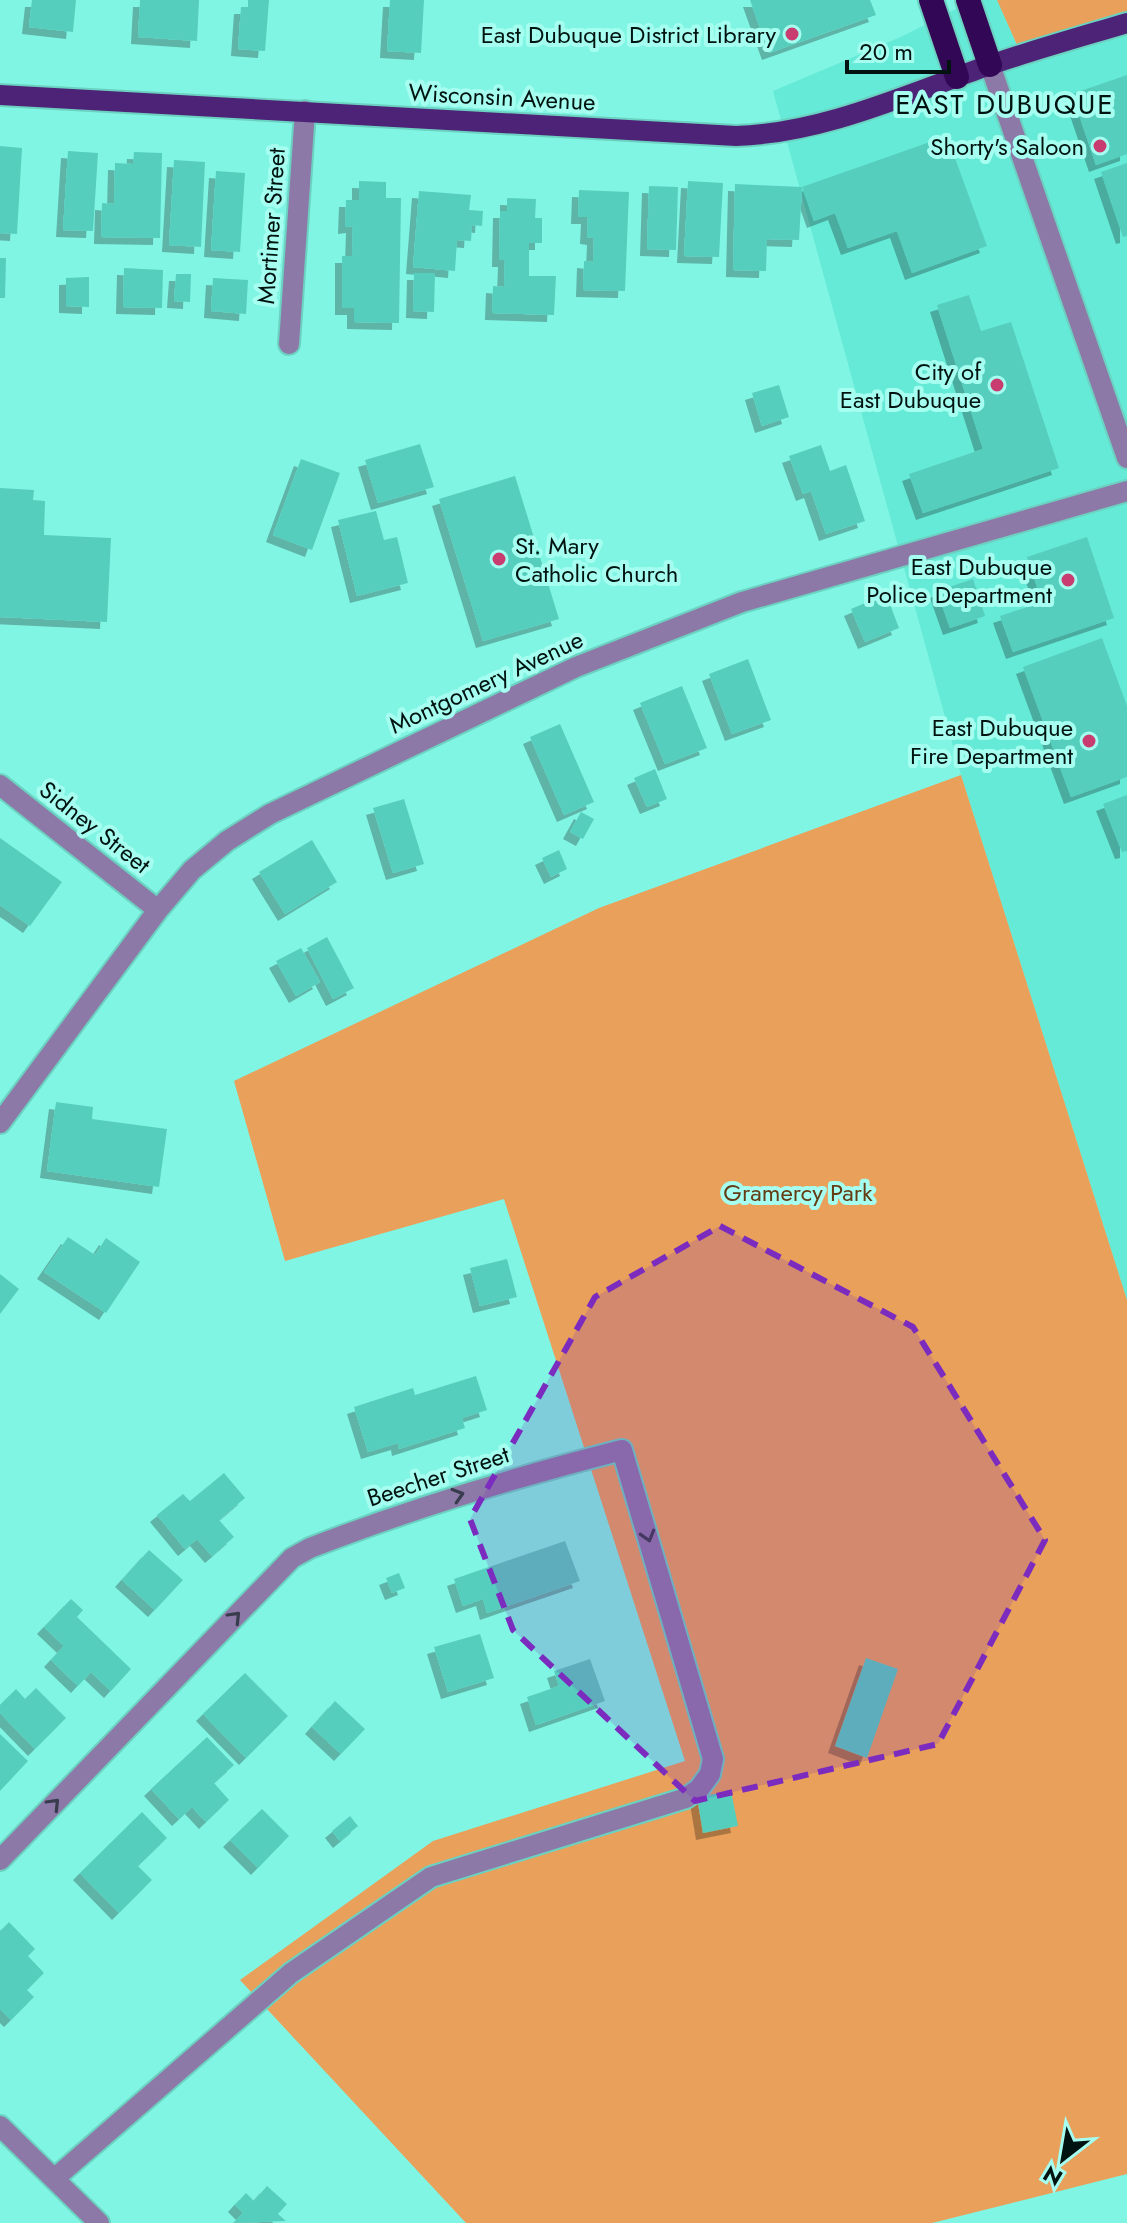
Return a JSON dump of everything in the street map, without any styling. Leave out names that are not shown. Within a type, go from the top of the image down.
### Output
[{"type":"highway","points":[[931,0],[957,77]]},
{"type":"highway","points":[[968,0],[990,65]]},
{"type":"main road","name":"Wisconsin Avenue","points":[[0,95],[736,136],[774,135],[808,129],[990,65],[1127,23]]},
{"type":"street","points":[[990,65],[1127,458]]},
{"type":"street","name":"Mortimer Street","points":[[289,344],[305,111]]},
{"type":"street","name":"Montgomery Avenue","points":[[0,1123],[158,910],[192,870],[227,841],[270,814],[576,667],[742,602],[1127,491]]},
{"type":"street","name":"Sidney Street","points":[[0,785],[158,910]]},
{"type":"street","name":"Beecher Street","points":[[0,1860],[292,1558],[310,1548],[430,1504],[515,1477],[622,1450],[713,1759],[710,1774],[699,1789],[658,1808],[431,1877],[291,1973],[54,2179]]},
{"type":"street","points":[[0,2126],[99,2223]]},
{"type":"highlighted area","points":[[720,1226],[913,1327],[1045,1540],[938,1744],[695,1801],[513,1630],[470,1519],[595,1297]]},
{"type":"shaded area","points":[[973,0],[997,0],[1017,45],[1127,17],[1127,1300],[961,775],[773,91],[903,36]]},
{"type":"green space","points":[[997,0],[1127,0],[1127,15],[1017,45]]},
{"type":"green space","name":"Gramercy Park","points":[[961,775],[1127,1300],[1127,2174],[932,2223],[466,2223],[240,1980],[433,1841],[685,1761],[504,1199],[285,1261],[234,1081],[599,908]]},
{"type":"building","points":[[32,0],[76,0],[73,32],[29,27]]},
{"type":"building","points":[[140,0],[199,0],[197,41],[138,37]]},
{"type":"building","points":[[248,0],[269,0],[265,51],[238,49],[241,7],[248,7]]},
{"type":"building","points":[[390,0],[424,0],[421,53],[387,51]]},
{"type":"building","name":"East Dubuque District Library","points":[[750,0],[870,0],[876,15],[769,53]]},
{"type":"building","points":[[1127,75],[1127,154],[1096,165],[1072,94]]},
{"type":"building","points":[[947,136],[987,246],[912,273],[897,231],[848,248],[835,213],[814,221],[802,187]]},
{"type":"building","points":[[0,146],[22,148],[17,234],[0,233]]},
{"type":"building","points":[[68,151],[98,153],[93,231],[63,230]]},
{"type":"building","points":[[134,152],[162,153],[160,238],[101,237],[102,203],[114,204],[115,163],[133,164]]},
{"type":"building","points":[[174,160],[205,162],[201,247],[169,245]]},
{"type":"building","points":[[1127,163],[1127,236],[1123,237],[1101,172]]},
{"type":"building","points":[[216,171],[245,173],[240,252],[211,250]]},
{"type":"building","points":[[359,181],[386,182],[386,198],[401,198],[399,323],[354,322],[354,308],[342,308],[342,256],[352,256],[353,226],[345,227],[346,200],[359,200]]},
{"type":"building","points":[[688,181],[723,183],[719,257],[684,256]]},
{"type":"building","points":[[735,184],[802,187],[799,240],[767,239],[766,271],[733,270]]},
{"type":"building","points":[[649,186],[678,187],[676,250],[647,249]]},
{"type":"building","points":[[579,190],[629,192],[625,291],[583,290],[584,261],[593,262],[594,238],[587,237],[588,217],[578,217]]},
{"type":"building","points":[[419,191],[471,195],[469,210],[483,211],[482,226],[472,225],[471,241],[457,240],[455,271],[413,267]]},
{"type":"building","points":[[507,198],[536,199],[535,218],[542,218],[542,243],[529,243],[529,276],[556,276],[554,315],[492,313],[493,286],[504,287],[505,260],[499,260],[500,211],[507,211]]},
{"type":"building","points":[[0,258],[6,258],[5,298],[0,298]]},
{"type":"building","points":[[124,268],[163,270],[162,308],[123,307]]},
{"type":"building","points":[[414,273],[435,273],[434,312],[413,311]]},
{"type":"building","points":[[176,274],[191,274],[190,302],[174,301]]},
{"type":"building","points":[[89,277],[89,307],[66,306],[66,278]]},
{"type":"building","points":[[213,278],[248,280],[246,314],[211,311]]},
{"type":"building","points":[[969,295],[981,331],[1011,322],[1059,468],[923,513],[909,474],[983,449],[937,305]]},
{"type":"building","points":[[779,385],[789,417],[762,426],[752,393]]},
{"type":"building","points":[[420,444],[434,487],[378,503],[365,460]]},
{"type":"building","points":[[821,445],[830,471],[846,465],[865,521],[826,534],[811,491],[803,494],[789,456]]},
{"type":"building","points":[[301,459],[340,473],[312,550],[273,535]]},
{"type":"building","name":"St. Mary Catholic Church","points":[[515,476],[559,619],[483,641],[439,499]]},
{"type":"building","points":[[0,488],[34,490],[33,500],[45,501],[44,535],[111,538],[107,622],[0,617]]},
{"type":"building","points":[[376,511],[384,540],[397,537],[408,583],[357,596],[338,520]]},
{"type":"building","name":"East Dubuque Police Department","points":[[1087,537],[1114,618],[1013,652],[1000,616],[1042,602],[1027,557]]},
{"type":"building","points":[[973,579],[985,616],[950,628],[937,591]]},
{"type":"building","points":[[886,594],[899,628],[865,642],[851,609]]},
{"type":"building","name":"East Dubuque Fire Department","points":[[1102,638],[1127,706],[1127,777],[1071,797],[1023,667]]},
{"type":"building","points":[[748,659],[771,720],[732,734],[709,674]]},
{"type":"building","points":[[682,686],[707,748],[665,764],[640,703]]},
{"type":"building","points":[[560,724],[594,802],[564,815],[530,737]]},
{"type":"building","points":[[655,769],[667,799],[647,807],[634,778]]},
{"type":"building","points":[[1127,795],[1127,851],[1122,852],[1103,804]]},
{"type":"building","points":[[404,799],[424,864],[393,873],[373,808]]},
{"type":"building","points":[[581,812],[594,819],[583,839],[570,832]]},
{"type":"building","points":[[0,838],[62,882],[30,926],[0,905]]},
{"type":"building","points":[[312,840],[337,882],[285,914],[259,872]]},
{"type":"building","points":[[559,850],[567,869],[551,877],[542,858]]},
{"type":"building","points":[[327,937],[354,988],[333,999],[307,948]]},
{"type":"building","points":[[301,948],[320,982],[296,996],[276,961]]},
{"type":"building","points":[[56,1102],[93,1107],[92,1119],[167,1129],[159,1187],[47,1171]]},
{"type":"building","points":[[68,1237],[95,1255],[106,1238],[140,1262],[106,1313],[44,1272]]},
{"type":"building","points":[[507,1259],[517,1297],[480,1306],[470,1268]]},
{"type":"building","points":[[0,1274],[19,1289],[0,1314]]},
{"type":"building","points":[[476,1376],[487,1410],[462,1418],[465,1428],[399,1449],[398,1443],[368,1452],[354,1407],[413,1388],[415,1395]]},
{"type":"building","points":[[224,1473],[245,1498],[219,1520],[234,1537],[212,1556],[197,1539],[185,1549],[157,1515],[183,1494],[190,1501]]},
{"type":"building","points":[[565,1541],[580,1581],[487,1613],[483,1599],[463,1606],[454,1579]]},
{"type":"building","points":[[149,1550],[183,1580],[155,1610],[122,1580]]},
{"type":"building","points":[[399,1573],[405,1588],[392,1593],[386,1578]]},
{"type":"building","points":[[71,1599],[83,1610],[77,1617],[131,1669],[111,1691],[91,1672],[78,1686],[51,1660],[64,1646],[44,1627]]},
{"type":"building","points":[[480,1634],[494,1678],[448,1692],[434,1647]]},
{"type":"building","points":[[866,1658],[898,1669],[867,1758],[835,1746]]},
{"type":"building","points":[[590,1659],[605,1701],[536,1725],[527,1697],[559,1686],[554,1671]]},
{"type":"building","points":[[245,1673],[288,1716],[246,1758],[203,1714]]},
{"type":"building","points":[[36,1688],[66,1718],[35,1749],[0,1713],[0,1705],[16,1689],[25,1699]]},
{"type":"building","points":[[335,1701],[365,1729],[341,1754],[312,1727]]},
{"type":"building","points":[[0,1734],[28,1761],[0,1791]]},
{"type":"building","points":[[207,1737],[234,1765],[214,1783],[229,1800],[206,1822],[192,1807],[179,1819],[151,1789]]},
{"type":"building","points":[[731,1791],[738,1826],[703,1833],[697,1797]]},
{"type":"building","points":[[262,1809],[289,1836],[258,1868],[230,1840]]},
{"type":"building","points":[[142,1812],[167,1838],[138,1866],[152,1880],[119,1913],[80,1873]]},
{"type":"building","points":[[350,1816],[358,1826],[340,1841],[332,1831]]},
{"type":"building","points":[[9,1922],[35,1949],[28,1956],[44,1973],[27,1990],[34,1997],[11,2020],[0,2009],[0,1931]]},
{"type":"building","points":[[267,2186],[287,2204],[278,2214],[286,2221],[234,2223],[243,2213],[235,2205],[246,2193],[254,2201]]},
{"type":"place","name":"East Dubuque District Library","points":[[792,34]]},
{"type":"place","name":"Shorty's Saloon","points":[[1100,146]]},
{"type":"place","name":"City of East Dubuque","points":[[997,385]]},
{"type":"place","name":"St. Mary Catholic Church","points":[[499,559]]},
{"type":"place","name":"East Dubuque Police Department","points":[[1068,580]]},
{"type":"place","name":"East Dubuque Fire Department","points":[[1089,741]]},
{"type":"district","name":"EAST DUBUQUE","points":[[1005,104]]}]
